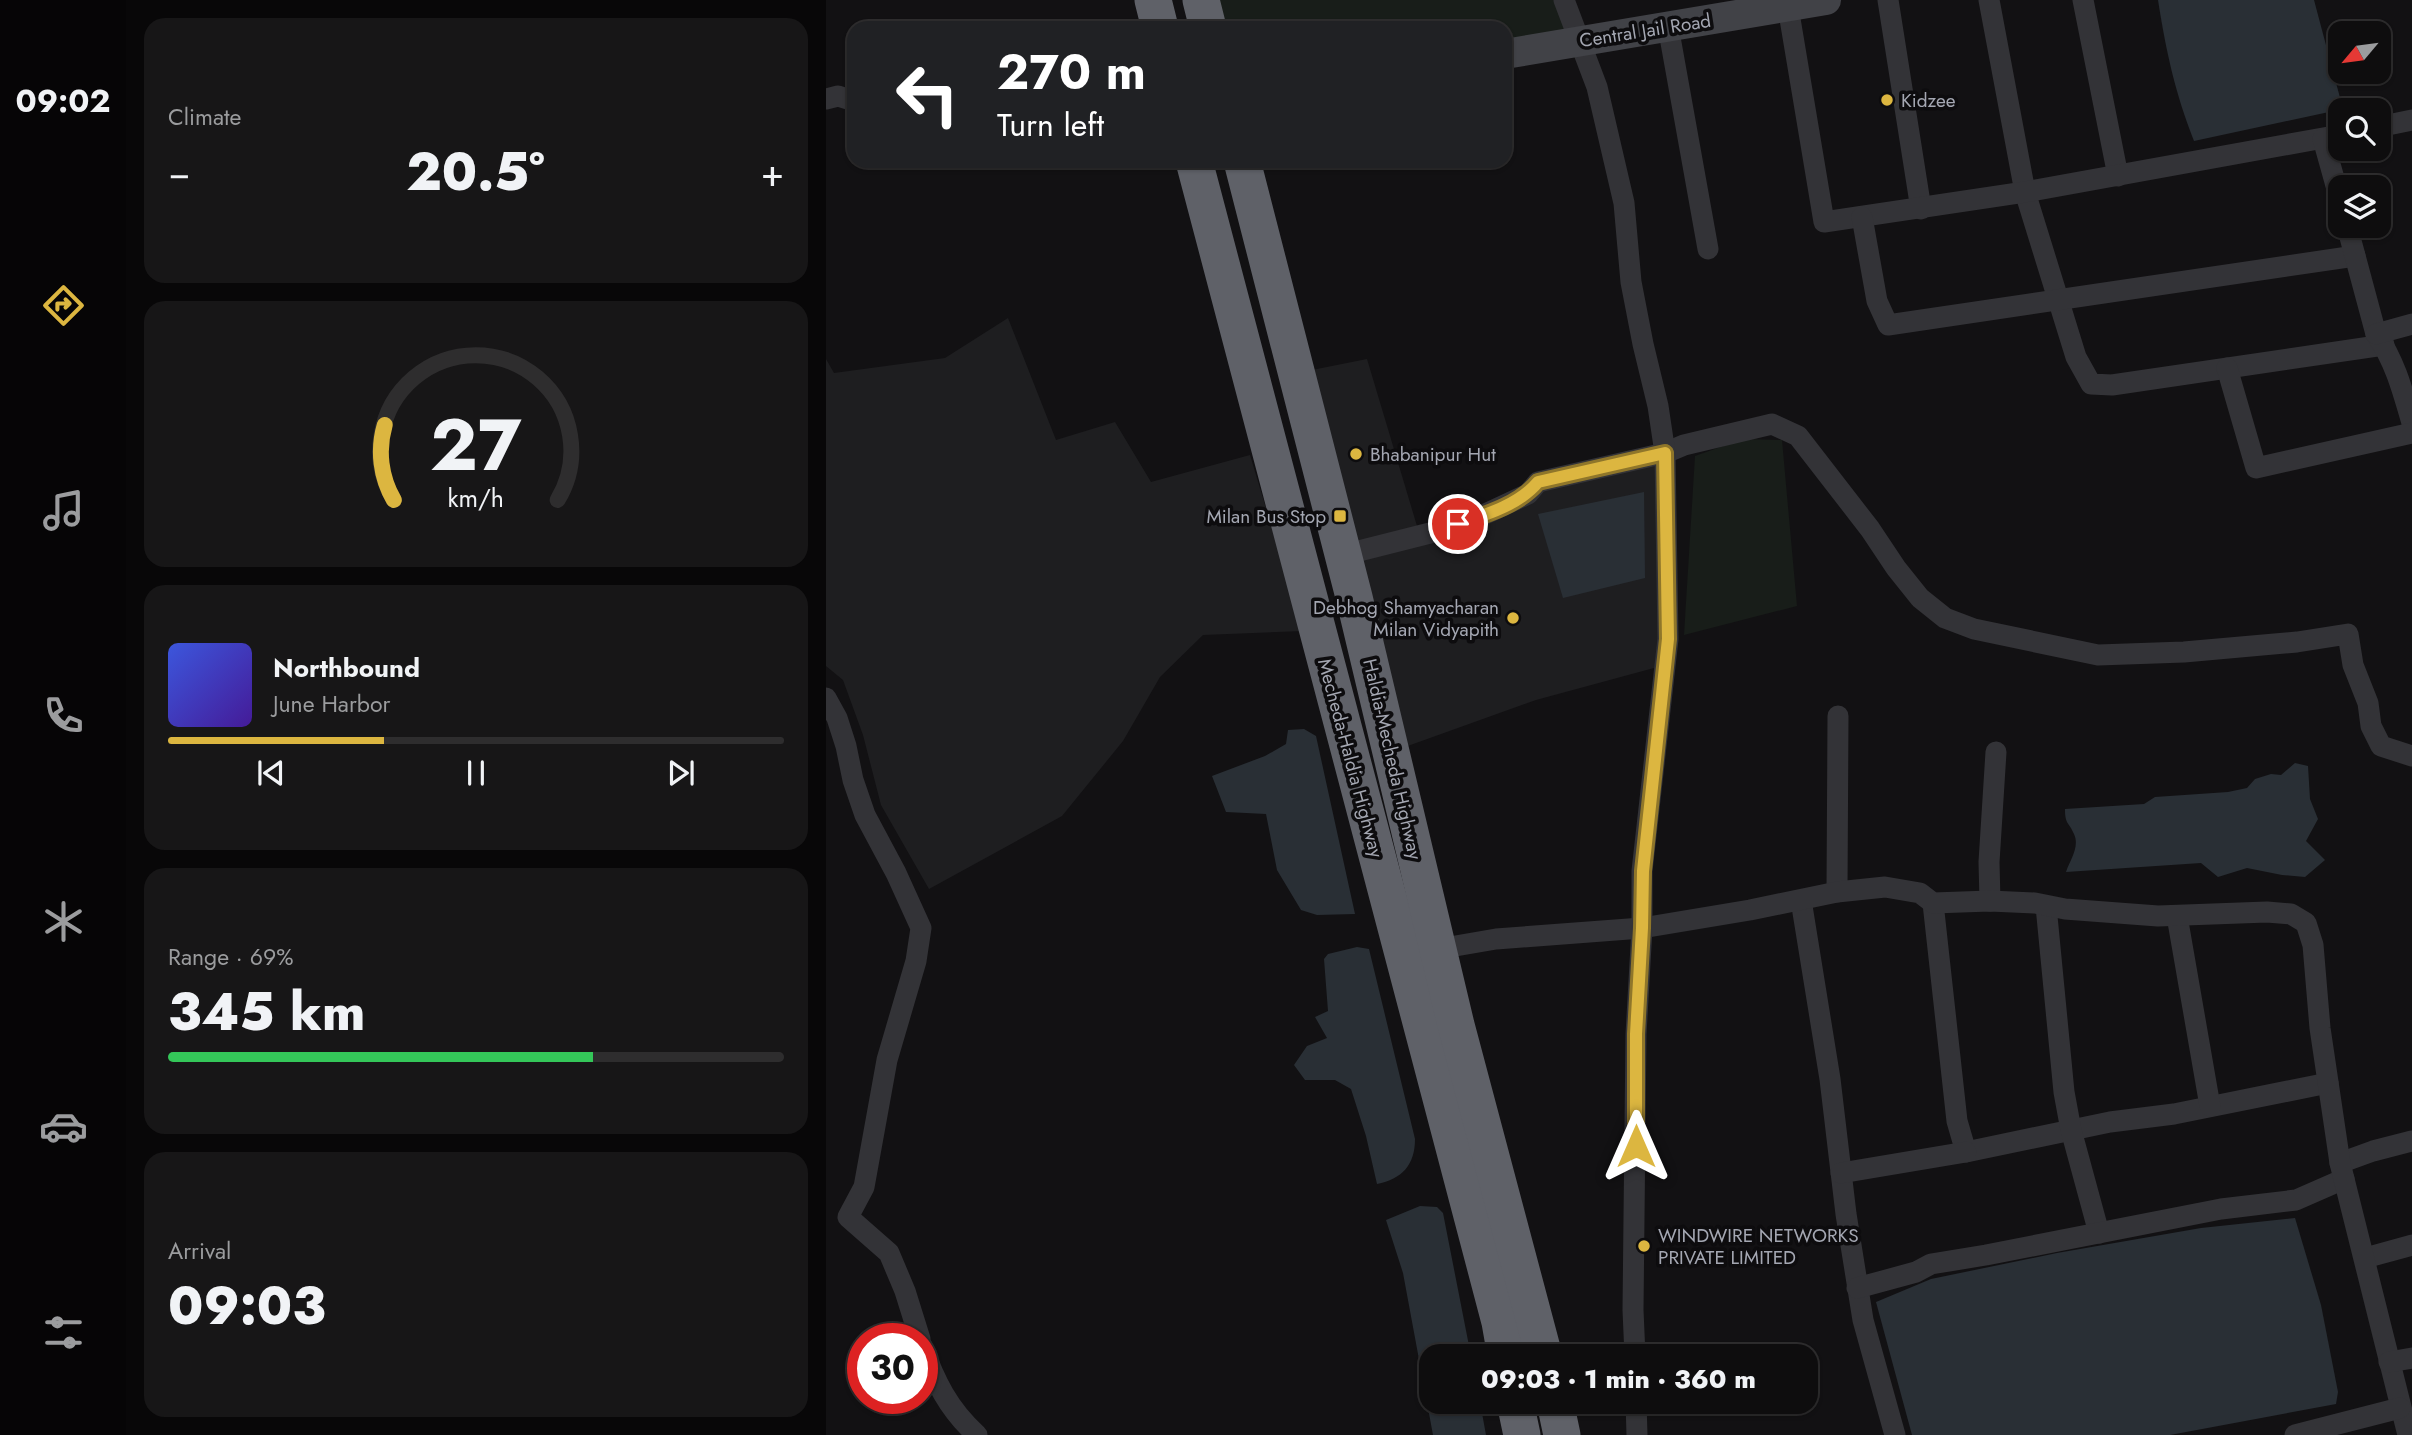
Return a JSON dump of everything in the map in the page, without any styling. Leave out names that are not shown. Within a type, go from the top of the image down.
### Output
[{"type":"highway","points":[[1153,0],[1158,21]]},
{"type":"highway","points":[[1201,0],[1206,21]]},
{"type":"highway","name":"Mecheda-Haldia Highway","points":[[1196,168],[1504,1344]]},
{"type":"highway","name":"Haldia-Mecheda Highway","points":[[1244,168],[1343,555],[1438,949],[1541,1344]]},
{"type":"highway","points":[[1518,1414],[1522,1435]]},
{"type":"highway","points":[[1558,1414],[1562,1435]]},
{"type":"street","points":[[1564,0],[1597,87],[1624,203],[1632,282],[1665,453],[1668,639],[1643,871],[1636,1034],[1634,1344]]},
{"type":"street","name":"Central Jail Road","points":[[1512,53],[1826,0]]},
{"type":"street","points":[[1888,0],[1921,209]]},
{"type":"street","points":[[1989,0],[2025,192],[2076,357],[2091,384],[2112,386],[2380,340],[2412,324]]},
{"type":"street","points":[[2083,0],[2118,176]]},
{"type":"street","points":[[1788,7],[1824,222],[2025,192],[2328,138]]},
{"type":"street","points":[[1668,26],[1708,249]]},
{"type":"street","points":[[826,99],[838,96],[847,99]]},
{"type":"street","points":[[2391,124],[2412,120]]},
{"type":"street","points":[[1862,216],[1877,301],[1888,325],[2355,256]]},
{"type":"street","points":[[2350,238],[2380,340],[2398,376],[2412,423]]},
{"type":"street","points":[[2227,368],[2256,468],[2412,433]]},
{"type":"street","points":[[1343,555],[1434,532],[1481,516],[1528,494],[1538,482],[1665,453],[1684,445],[1773,424],[1798,436],[1870,528],[1920,598],[1945,618],[1974,629],[2098,655],[2184,653],[2348,634],[2353,665],[2368,703],[2371,726],[2381,746],[2412,756]]},
{"type":"street","points":[[826,698],[837,718],[865,815],[896,873],[920,928],[916,961],[887,1060],[864,1187],[848,1217],[889,1254],[915,1323]]},
{"type":"street","points":[[1837,892],[1838,716]]},
{"type":"street","points":[[1990,901],[1989,862],[1996,752]]},
{"type":"street","points":[[1438,949],[1496,939],[1642,928],[1837,892],[1885,887],[1920,893],[1933,903],[1990,901],[2177,916],[2267,912],[2291,914],[2306,923],[2313,945],[2320,1028],[2342,1171],[2408,1435]]},
{"type":"street","points":[[1801,900],[1830,1079],[1857,1288],[1863,1320],[1895,1435]]},
{"type":"street","points":[[1933,903],[1957,1121],[1966,1152]]},
{"type":"street","points":[[2046,905],[2064,1092],[2071,1130],[2099,1233]]},
{"type":"street","points":[[2177,916],[2210,1106]]},
{"type":"street","points":[[1841,1173],[2328,1083]]},
{"type":"street","points":[[1857,1288],[1916,1272],[1931,1264],[2221,1209],[2296,1200],[2373,1151],[2412,1141]]},
{"type":"street","points":[[2365,1258],[2412,1245]]},
{"type":"street","points":[[2389,1362],[2412,1358]]},
{"type":"street","points":[[938,1386],[952,1409],[977,1435]]},
{"type":"street","points":[[2295,1435],[2400,1408]]},
{"type":"street","points":[[1636,1414],[1637,1435]]},
{"type":"shaded area","points":[[1201,0],[1564,0],[1578,40],[1512,53],[1512,21],[1206,21]]},
{"type":"shaded area","points":[[2158,0],[2314,0],[2328,53],[2328,84],[2336,84],[2340,98],[2328,98],[2328,112],[2194,141],[2181,106]]},
{"type":"shaded area","points":[[1008,318],[1056,440],[1115,422],[1151,482],[1250,455],[1303,631],[1203,635],[1160,677],[1123,741],[1062,816],[929,889],[881,805],[863,735],[843,680],[826,666],[826,359],[834,373],[945,358]]},
{"type":"shaded area","name":"Debhog Shamyacharan Milan Vidyapith","points":[[1367,359],[1420,536],[1528,494],[1665,453],[1665,665],[1536,700],[1391,752],[1297,373]]},
{"type":"shaded area","points":[[1743,439],[1782,440],[1797,606],[1684,635],[1695,456]]},
{"type":"shaded area","points":[[1644,492],[1645,578],[1563,598],[1538,514]]},
{"type":"shaded area","points":[[1304,729],[1316,736],[1355,914],[1317,915],[1301,910],[1277,870],[1266,814],[1226,812],[1212,776],[1265,756],[1286,744],[1288,730]]},
{"type":"shaded area","points":[[2295,763],[2308,766],[2310,799],[2318,819],[2306,841],[2325,860],[2305,877],[2247,868],[2218,877],[2201,863],[2066,872],[2074,853],[2076,839],[2067,821],[2065,809],[2144,804],[2155,797],[2228,792],[2247,788],[2255,779],[2271,774],[2281,775]]},
{"type":"shaded area","points":[[1357,947],[1369,949],[1415,1139],[1413,1156],[1405,1169],[1393,1179],[1377,1184],[1351,1089],[1335,1080],[1305,1080],[1294,1065],[1307,1046],[1327,1038],[1315,1017],[1328,1011],[1324,959],[1328,954]]},
{"type":"shaded area","points":[[1420,1206],[1437,1207],[1443,1213],[1469,1344],[1419,1344],[1419,1359],[1403,1273],[1386,1220]]},
{"type":"shaded area","points":[[2295,1218],[2321,1305],[2338,1392],[2336,1404],[2170,1435],[1912,1435],[1876,1302],[1931,1279],[2057,1253],[2201,1228]]},
{"type":"shaded area","points":[[1429,1414],[1482,1414],[1486,1435],[1433,1435]]},
{"type":"place","name":"Kidzee","points":[[1887,100]]},
{"type":"place","name":"Bhabanipur Hut","points":[[1356,454]]},
{"type":"place","name":"Milan Bus Stop","points":[[1340,516]]},
{"type":"place","name":"Debhog Shamyacharan Milan Vidyapith","points":[[1513,618]]},
{"type":"place","name":"WINDWIRE NETWORKS PRIVATE LIMITED","points":[[1644,1246]]},
{"type":"route","points":[[1458,524],[1528,494],[1538,482],[1665,453],[1668,639],[1643,871],[1636,1034],[1636,1146]]}]
